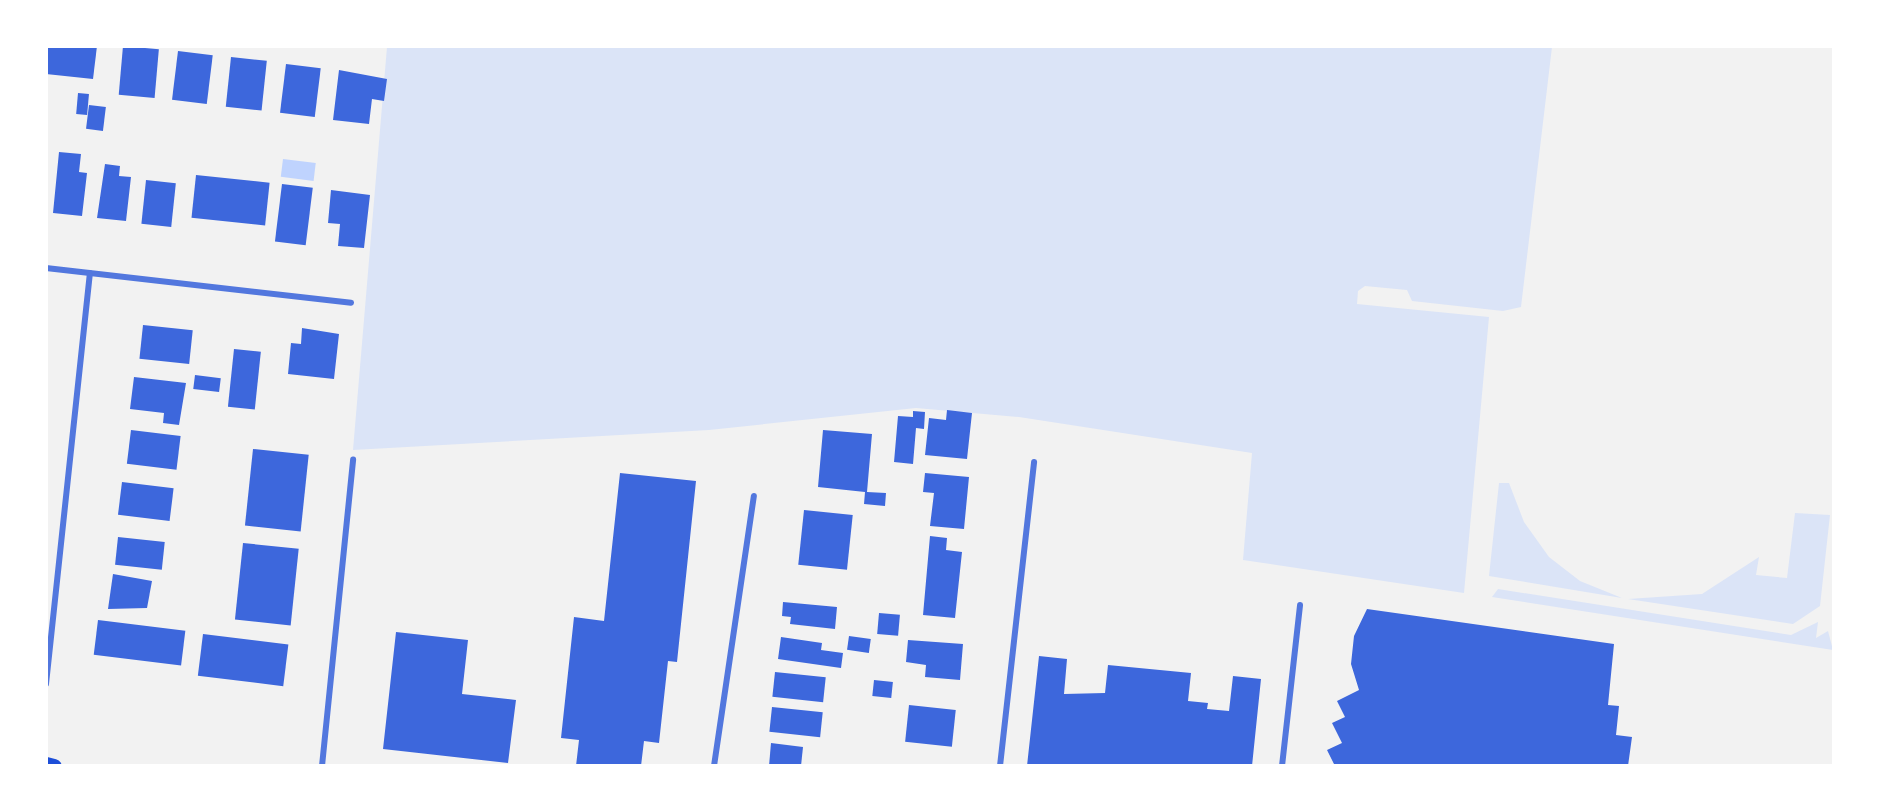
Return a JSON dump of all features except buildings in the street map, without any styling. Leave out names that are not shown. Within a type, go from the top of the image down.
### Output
[{"type":"main road","points":[[46,764],[54,765]]},
{"type":"street","points":[[46,268],[351,303]]},
{"type":"street","points":[[46,684],[90,273]]},
{"type":"street","points":[[322,765],[353,460]]},
{"type":"street","points":[[1000,765],[1034,462]]},
{"type":"street","points":[[714,765],[754,495]]},
{"type":"street","points":[[1282,765],[1300,605]]},
{"type":"shaded area","points":[[387,47],[1552,47],[1521,307],[1503,311],[1412,301],[1407,290],[1365,286],[1358,291],[1357,304],[1489,317],[1464,593],[1243,560],[1252,453],[1019,417],[916,408],[709,430],[353,450]]},
{"type":"shaded area","points":[[1499,483],[1509,483],[1524,522],[1549,557],[1580,581],[1622,598],[1489,576]]},
{"type":"shaded area","points":[[1795,513],[1830,515],[1820,606],[1793,624],[1628,599],[1702,594],[1759,557],[1756,575],[1787,578]]},
{"type":"shaded area","points":[[1498,589],[1791,635],[1818,622],[1816,638],[1828,631],[1833,650],[1492,597]]},
{"type":"water","points":[[283,159],[316,163],[314,181],[281,177]]}]
